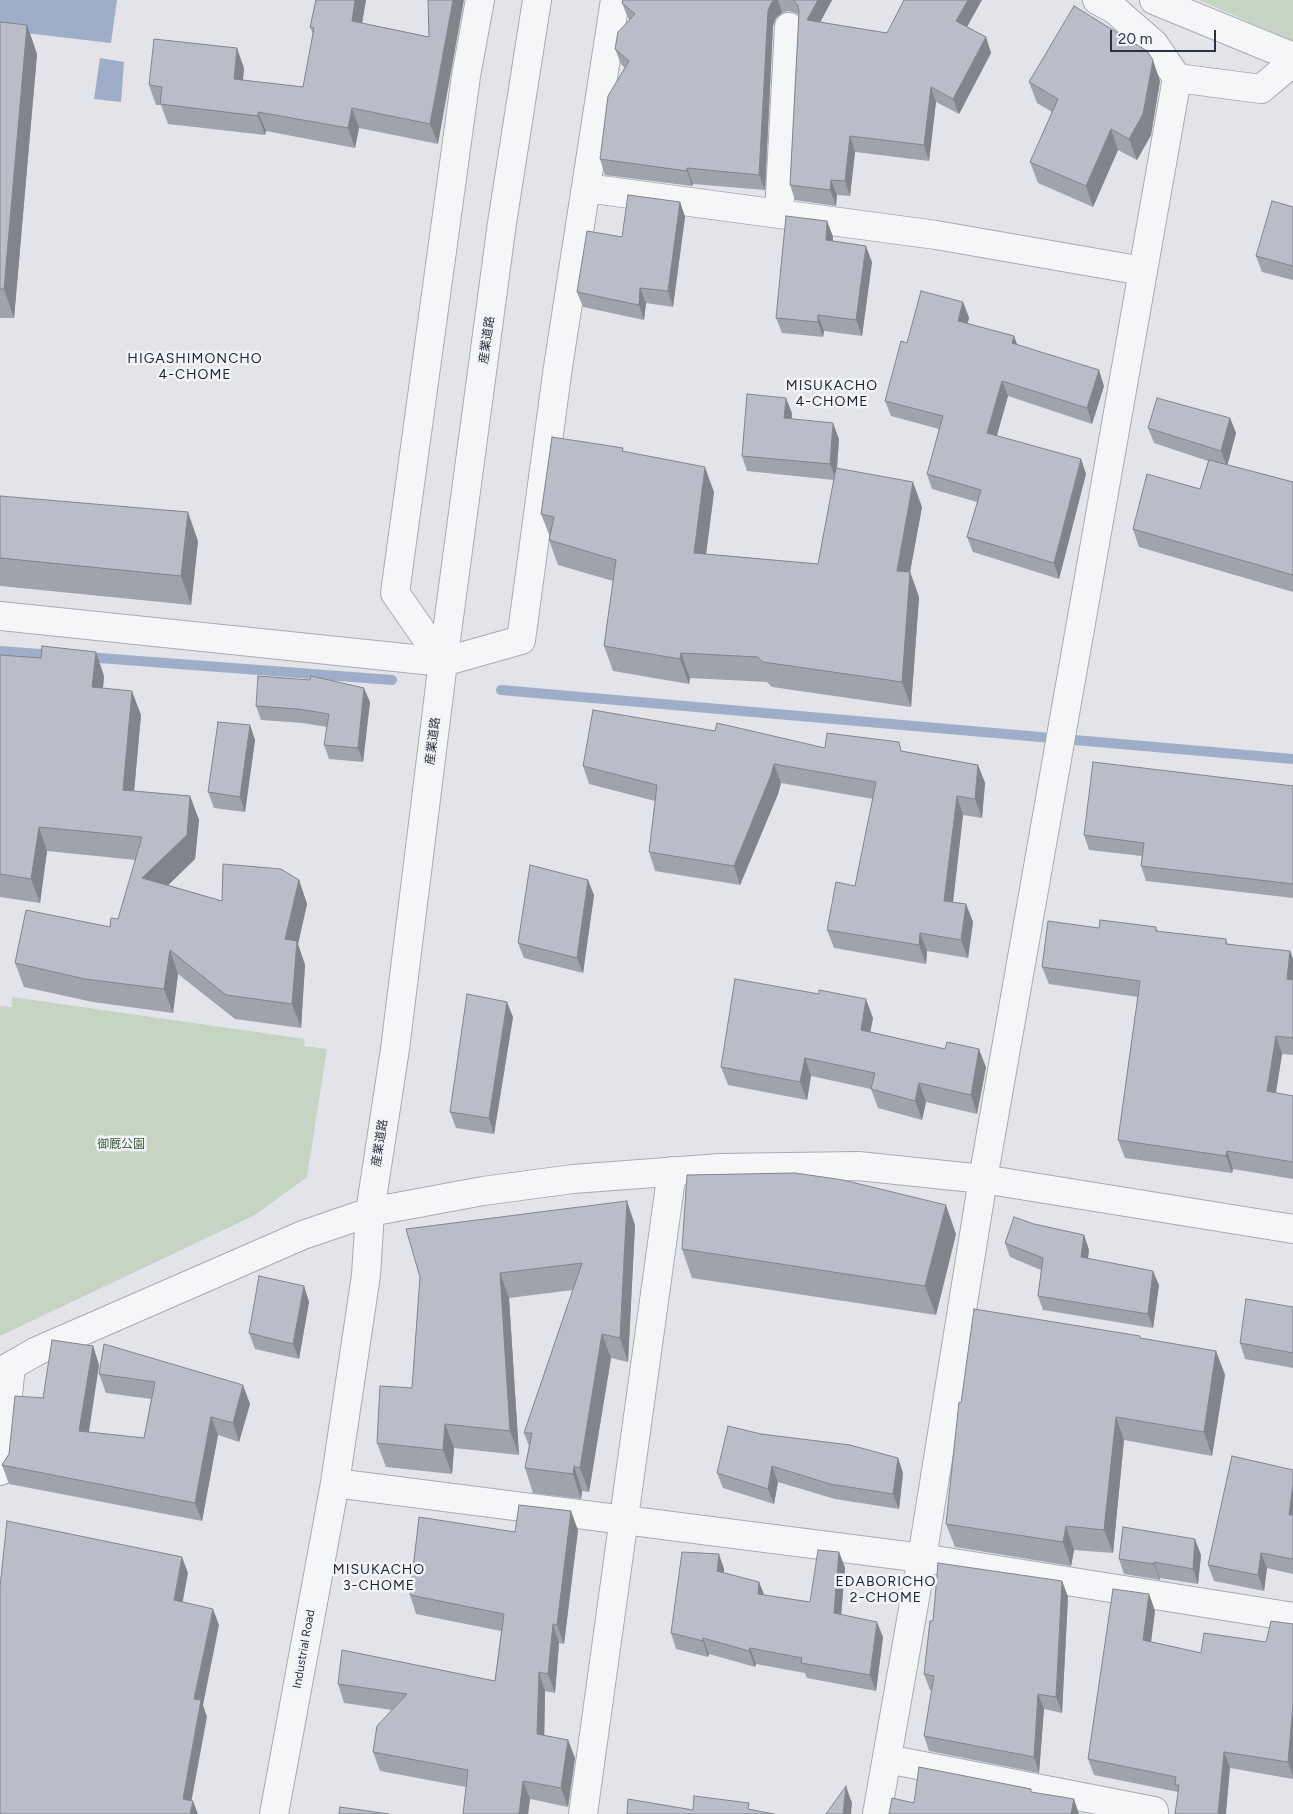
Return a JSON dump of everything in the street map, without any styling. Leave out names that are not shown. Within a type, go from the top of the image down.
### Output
[{"type":"street","points":[[443,662],[395,593],[466,76],[480,0]]},
{"type":"street","name":"産業道路","points":[[335,1483],[366,1275],[370,1212],[395,1049],[443,662],[502,223],[537,0]]},
{"type":"street","points":[[0,616],[443,662],[522,640],[558,367],[615,0]]},
{"type":"street","points":[[877,1814],[922,1558],[983,1179],[1177,78],[1154,44],[1114,10],[1097,0]]},
{"type":"street","points":[[1154,0],[1293,56]]},
{"type":"street","points":[[779,213],[789,27]]},
{"type":"street","points":[[1177,78],[1261,89],[1293,62]]},
{"type":"street","points":[[586,188],[936,235],[1143,271]]},
{"type":"street","points":[[0,1471],[6,1369],[37,1351],[303,1235],[370,1212],[483,1192],[573,1179],[672,1171],[858,1166],[983,1179],[1293,1229]]},
{"type":"street","points":[[583,1814],[672,1171]]},
{"type":"street","points":[[962,1313],[991,1318]]},
{"type":"street","points":[[335,1483],[922,1558],[1293,1617]]},
{"type":"street","name":"Industrial Road","points":[[274,1814],[335,1483]]},
{"type":"street","points":[[887,1758],[1154,1811]]},
{"type":"green space","points":[[1199,0],[1293,0],[1293,42]]},
{"type":"green space","name":"御厩公園","points":[[12,997],[305,1039],[304,1046],[327,1049],[307,1177],[255,1215],[0,1336],[0,1006],[12,1007]]},
{"type":"water","points":[[0,0],[117,0],[111,43],[0,30]]},
{"type":"water","points":[[100,58],[124,62],[121,102],[94,99]]},
{"type":"building","points":[[316,0],[355,0],[352,21],[429,37],[428,0],[453,0],[430,124],[352,108],[348,128],[258,112],[258,116],[160,104],[162,87],[149,85],[154,39],[237,48],[234,79],[303,87],[314,28],[310,27]]},
{"type":"building","points":[[623,0],[774,0],[768,11],[759,175],[687,168],[687,171],[600,159],[608,96],[629,61],[615,49],[618,32],[635,14],[622,3]]},
{"type":"building","points":[[793,0],[818,0],[807,20],[887,33],[904,0],[968,0],[956,21],[986,37],[953,99],[931,87],[924,145],[850,136],[845,181],[831,180],[830,190],[790,185],[799,12],[798,5]]},
{"type":"building","points":[[1074,6],[1147,51],[1153,60],[1143,114],[1129,139],[1111,129],[1086,186],[1030,162],[1058,99],[1029,82]]},
{"type":"building","points":[[0,22],[27,25],[4,289],[0,289]]},
{"type":"building","points":[[628,195],[680,202],[668,291],[640,288],[639,305],[577,292],[587,231],[622,237]]},
{"type":"building","points":[[1272,201],[1293,207],[1293,266],[1256,256]]},
{"type":"building","points":[[786,216],[827,221],[826,240],[866,246],[856,320],[818,315],[818,322],[776,318]]},
{"type":"building","points":[[921,291],[963,302],[958,321],[1014,336],[1012,343],[1099,370],[1087,408],[1002,381],[987,433],[1081,459],[1054,563],[967,537],[981,490],[927,474],[943,416],[885,401],[901,341],[907,343]]},
{"type":"building","points":[[747,394],[786,398],[784,418],[833,423],[830,464],[742,456]]},
{"type":"building","points":[[1157,398],[1230,418],[1221,451],[1148,428]]},
{"type":"building","points":[[552,437],[623,448],[622,451],[705,467],[694,553],[818,564],[836,468],[913,482],[897,571],[910,572],[902,682],[763,662],[758,657],[681,653],[680,659],[604,646],[616,560],[549,540],[554,517],[541,514]]},
{"type":"building","points":[[1209,460],[1293,482],[1293,575],[1133,529],[1147,474],[1200,489]]},
{"type":"building","points":[[0,496],[188,512],[181,576],[0,558]]},
{"type":"building","points":[[42,646],[96,652],[92,687],[132,691],[123,790],[190,796],[187,835],[142,878],[222,901],[223,864],[281,869],[299,880],[285,939],[297,941],[292,1004],[226,995],[170,950],[164,989],[85,979],[15,963],[26,910],[110,927],[111,918],[118,919],[142,837],[39,827],[31,879],[0,874],[0,655],[41,658]]},
{"type":"building","points":[[258,676],[310,680],[311,676],[364,688],[358,748],[324,745],[329,714],[298,709],[256,706]]},
{"type":"building","points":[[593,710],[715,731],[717,723],[825,748],[827,733],[899,742],[901,751],[978,765],[975,799],[957,796],[944,901],[966,904],[961,940],[920,933],[919,945],[827,930],[836,882],[855,886],[876,782],[774,764],[734,866],[649,852],[657,785],[583,766]]},
{"type":"building","points":[[218,722],[250,725],[240,797],[208,792]]},
{"type":"building","points":[[1093,762],[1293,786],[1293,884],[1141,866],[1144,843],[1084,835]]},
{"type":"building","points":[[530,865],[588,880],[577,958],[518,943]]},
{"type":"building","points":[[1100,920],[1156,927],[1156,931],[1226,939],[1226,944],[1290,951],[1287,979],[1293,980],[1293,1038],[1276,1036],[1267,1091],[1293,1096],[1293,1162],[1227,1151],[1226,1156],[1118,1140],[1140,981],[1042,967],[1048,921],[1099,928]]},
{"type":"building","points":[[735,979],[819,994],[819,990],[866,999],[861,1030],[945,1049],[947,1042],[979,1049],[971,1095],[919,1083],[915,1101],[871,1089],[875,1073],[805,1058],[800,1082],[721,1067]]},
{"type":"building","points":[[467,994],[507,1002],[489,1118],[450,1112]]},
{"type":"building","points":[[795,1173],[843,1180],[946,1205],[925,1286],[682,1249],[687,1175]]},
{"type":"building","points":[[627,1201],[620,1338],[602,1334],[580,1468],[574,1466],[573,1474],[525,1468],[532,1433],[524,1433],[582,1263],[500,1273],[510,1431],[445,1424],[443,1450],[377,1443],[380,1386],[412,1388],[420,1277],[406,1229]]},
{"type":"building","points":[[1014,1217],[1034,1224],[1084,1235],[1081,1257],[1153,1271],[1148,1314],[1038,1296],[1043,1258],[1005,1243]]},
{"type":"building","points":[[259,1276],[304,1286],[293,1344],[249,1333]]},
{"type":"building","points":[[1246,1299],[1293,1307],[1293,1353],[1240,1343]]},
{"type":"building","points":[[974,1309],[1140,1336],[1140,1338],[1216,1351],[1204,1432],[1116,1417],[1104,1530],[1066,1526],[1063,1542],[946,1524],[959,1402],[961,1403]]},
{"type":"building","points":[[52,1340],[93,1346],[79,1431],[144,1438],[155,1382],[99,1374],[104,1344],[243,1385],[233,1423],[211,1417],[195,1503],[2,1465],[9,1454],[15,1396],[43,1398]]},
{"type":"building","points":[[728,1426],[761,1434],[850,1445],[898,1458],[893,1494],[830,1484],[772,1466],[768,1489],[717,1473]]},
{"type":"building","points":[[1232,1456],[1293,1470],[1289,1515],[1293,1515],[1293,1559],[1261,1553],[1258,1575],[1208,1565]]},
{"type":"building","points":[[519,1505],[571,1511],[557,1625],[553,1624],[548,1674],[539,1672],[537,1734],[568,1740],[561,1788],[523,1781],[519,1814],[463,1814],[468,1770],[373,1752],[377,1726],[407,1694],[338,1684],[342,1650],[495,1681],[504,1614],[410,1595],[419,1517],[515,1532]]},
{"type":"building","points":[[7,1521],[182,1557],[174,1600],[213,1609],[194,1699],[201,1700],[183,1799],[193,1801],[190,1814],[0,1814],[0,1587]]},
{"type":"building","points":[[1123,1527],[1195,1539],[1193,1569],[1154,1562],[1154,1564],[1119,1559]]},
{"type":"building","points":[[818,1550],[839,1552],[834,1613],[877,1622],[870,1675],[801,1663],[802,1658],[750,1648],[749,1651],[703,1638],[703,1641],[671,1633],[682,1552],[719,1554],[717,1571],[759,1582],[758,1594],[810,1602]]},
{"type":"building","points":[[938,1563],[1062,1581],[1056,1697],[1038,1694],[1034,1757],[924,1736],[934,1676],[924,1674],[930,1621],[933,1621]]},
{"type":"building","points":[[1113,1589],[1149,1594],[1143,1640],[1201,1653],[1204,1633],[1266,1642],[1271,1621],[1293,1624],[1293,1705],[1288,1762],[1224,1752],[1218,1814],[1175,1814],[1179,1785],[1175,1785],[1176,1777],[1088,1759]]},
{"type":"building","points":[[919,1767],[1031,1789],[1031,1792],[1074,1799],[1071,1814],[889,1814],[892,1798],[914,1803]]},
{"type":"building","points":[[846,1786],[843,1814],[826,1814]]},
{"type":"building","points":[[694,1796],[749,1803],[748,1809],[774,1814],[627,1814],[628,1799],[693,1810]]},
{"type":"building","points":[[340,1807],[389,1814],[339,1814]]},
{"type":"waterway","points":[[0,651],[54,655]]},
{"type":"waterway","points":[[86,657],[392,680]]},
{"type":"waterway","points":[[501,690],[1293,759]]},
{"type":"district","name":"HIGASHIMONCHO 4-CHOME","points":[[195,368]]},
{"type":"district","name":"MISUKACHO 4-CHOME","points":[[832,394]]},
{"type":"district","name":"MISUKACHO 3-CHOME","points":[[379,1578]]},
{"type":"district","name":"EDABORICHO 2-CHOME","points":[[886,1590]]}]
